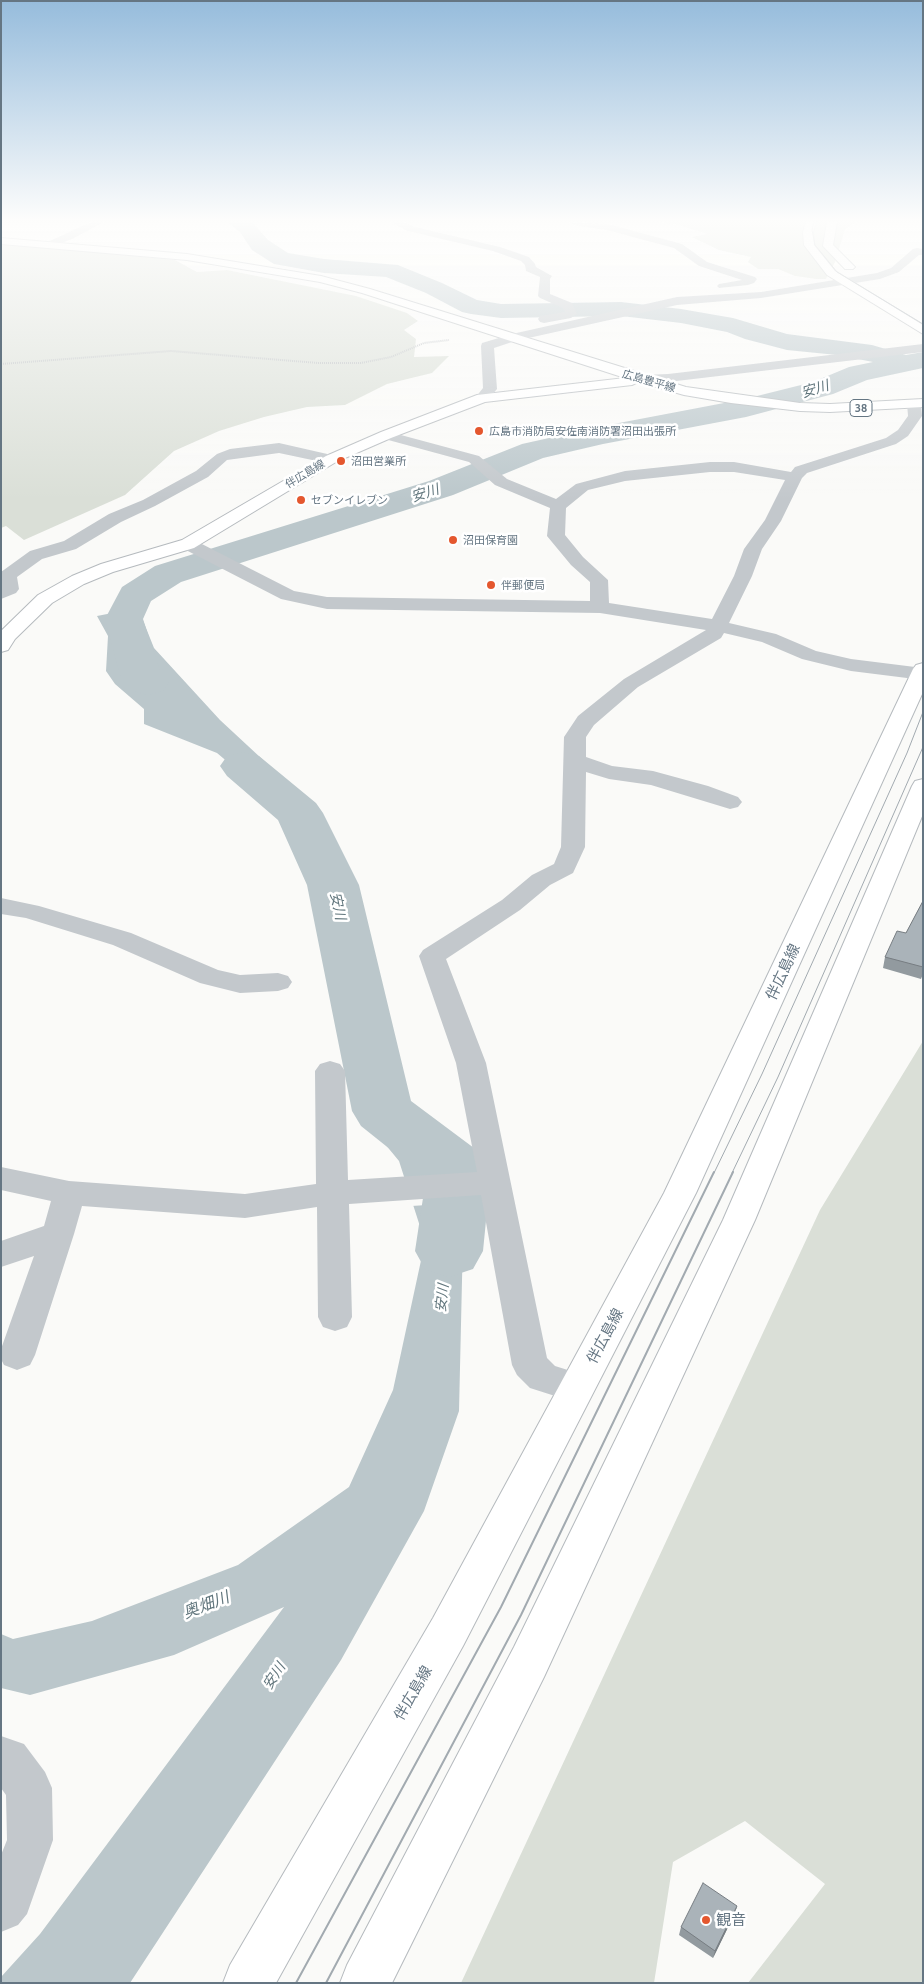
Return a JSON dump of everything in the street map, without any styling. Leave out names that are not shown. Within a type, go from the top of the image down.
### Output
[{"type":"main road","name":"広島豊平線","points":[[439,315],[643,379],[684,390],[731,399],[800,407],[868,408],[918,404]]},
{"type":"main road","points":[[897,315],[923,330]]},
{"type":"main road","name":"伴広島線","points":[[1,646],[7,636],[45,599],[78,580],[106,568],[193,546],[331,459],[386,435],[482,398],[643,379]]},
{"type":"main road","name":"伴広島線","points":[[248,1983],[443,1640],[680,1193],[922,673]]},
{"type":"main road","points":[[365,1983],[530,1662],[739,1220],[923,786]]},
{"type":"street","points":[[499,328],[555,315]]},
{"type":"street","points":[[575,315],[586,322]]},
{"type":"street","points":[[482,398],[490,389],[487,346],[512,338],[617,315]]},
{"type":"street","points":[[643,379],[668,378],[852,358],[923,348]]},
{"type":"street","points":[[577,1388],[543,1377],[530,1365],[482,1184],[471,1063],[432,956],[511,905],[541,880],[564,868],[574,847],[575,737],[586,721],[631,682],[714,634],[720,626],[743,576],[753,549],[773,521],[795,477],[801,470],[890,441],[903,434],[915,416],[918,404]]},
{"type":"street","points":[[386,435],[474,459],[501,482],[558,506]]},
{"type":"street","points":[[1,594],[10,589],[7,580],[8,575],[36,555],[70,546],[115,518],[149,503],[202,474],[222,457],[258,449],[278,448],[331,459]]},
{"type":"street","points":[[600,607],[599,580],[576,561],[556,536],[558,506],[582,487],[625,476],[710,467],[734,467],[795,477]]},
{"type":"street","points":[[193,546],[288,595],[327,603],[600,607],[720,626],[769,638],[809,655],[851,664],[922,673]]},
{"type":"street","points":[[575,761],[609,772],[654,778],[730,802]]},
{"type":"street","points":[[1,906],[30,911],[122,939],[210,977],[240,984],[278,982]]},
{"type":"street","points":[[330,1071],[342,1192],[335,1317]]},
{"type":"street","points":[[1,1178],[69,1193],[245,1206],[342,1192],[482,1184]]},
{"type":"street","points":[[17,1354],[58,1234],[69,1193]]},
{"type":"street","points":[[1,1254],[58,1234]]},
{"type":"street","points":[[1,1758],[8,1760],[29,1788],[30,1840],[10,1897],[1,1908]]},
{"type":"path","points":[[1,364],[171,352],[318,363],[361,363],[391,356],[424,343],[454,339]]},
{"type":"shaded area","points":[[1,315],[409,315],[418,321],[404,330],[416,339],[414,357],[449,356],[432,373],[387,384],[345,405],[307,407],[264,417],[219,431],[174,451],[125,495],[24,540],[6,526],[1,528]]},
{"type":"shaded area","points":[[923,1041],[923,1983],[748,1983],[825,1884],[745,1821],[673,1862],[654,1983],[461,1983],[820,1210]]},
{"type":"water","points":[[138,608],[154,648],[220,720],[289,784],[314,814],[288,820],[267,795],[217,753],[144,724],[144,709],[115,684],[106,671],[108,636],[97,616]]},
{"type":"water","name":"奥畑川","points":[[405,1108],[450,1145],[463,1237],[459,1411],[424,1511],[341,1660],[130,1983],[1,1983],[1,1977],[40,1934],[284,1607],[174,1655],[30,1695],[1,1688],[1,1634],[13,1639],[92,1621],[238,1565],[349,1487],[393,1390],[425,1242],[399,1161],[371,1127]]},
{"type":"pier","points":[[456,1175],[461,1203],[411,1206],[402,1178]]},
{"type":"building","points":[[923,901],[923,967],[885,957],[897,931],[906,933]]},
{"type":"building","points":[[703,1883],[737,1906],[715,1951],[681,1927]]},
{"type":"waterway","points":[[669,315],[733,326],[754,334],[787,342],[872,353],[899,362]]},
{"type":"waterway","name":"安川","points":[[148,682],[141,675],[124,619],[135,595],[168,574],[441,488],[533,451],[603,435],[746,408],[823,388],[859,373],[923,360]]},
{"type":"waterway","name":"安川","points":[[243,766],[299,813],[333,885],[383,1111],[459,1170],[449,1251]]},
{"type":"tram line","points":[[907,315],[923,324]]},
{"type":"tram line","points":[[714,1173],[762,1074],[907,753],[923,712]]},
{"type":"tram line","points":[[732,1173],[778,1077],[923,747]]},
{"type":"tram line","points":[[296,1983],[501,1607],[714,1172]]},
{"type":"tram line","points":[[326,1983],[521,1615],[733,1172]]},
{"type":"place","name":"広島市消防局安佐南消防署沼田出張所","points":[[479,431]]},
{"type":"place","name":"沼田営業所","points":[[341,461]]},
{"type":"place","name":"セブンイレブン","points":[[301,500]]},
{"type":"place","name":"沼田保育園","points":[[453,540]]},
{"type":"place","name":"伴郵便局","points":[[491,585]]},
{"type":"place","name":"観音","points":[[706,1920]]}]
